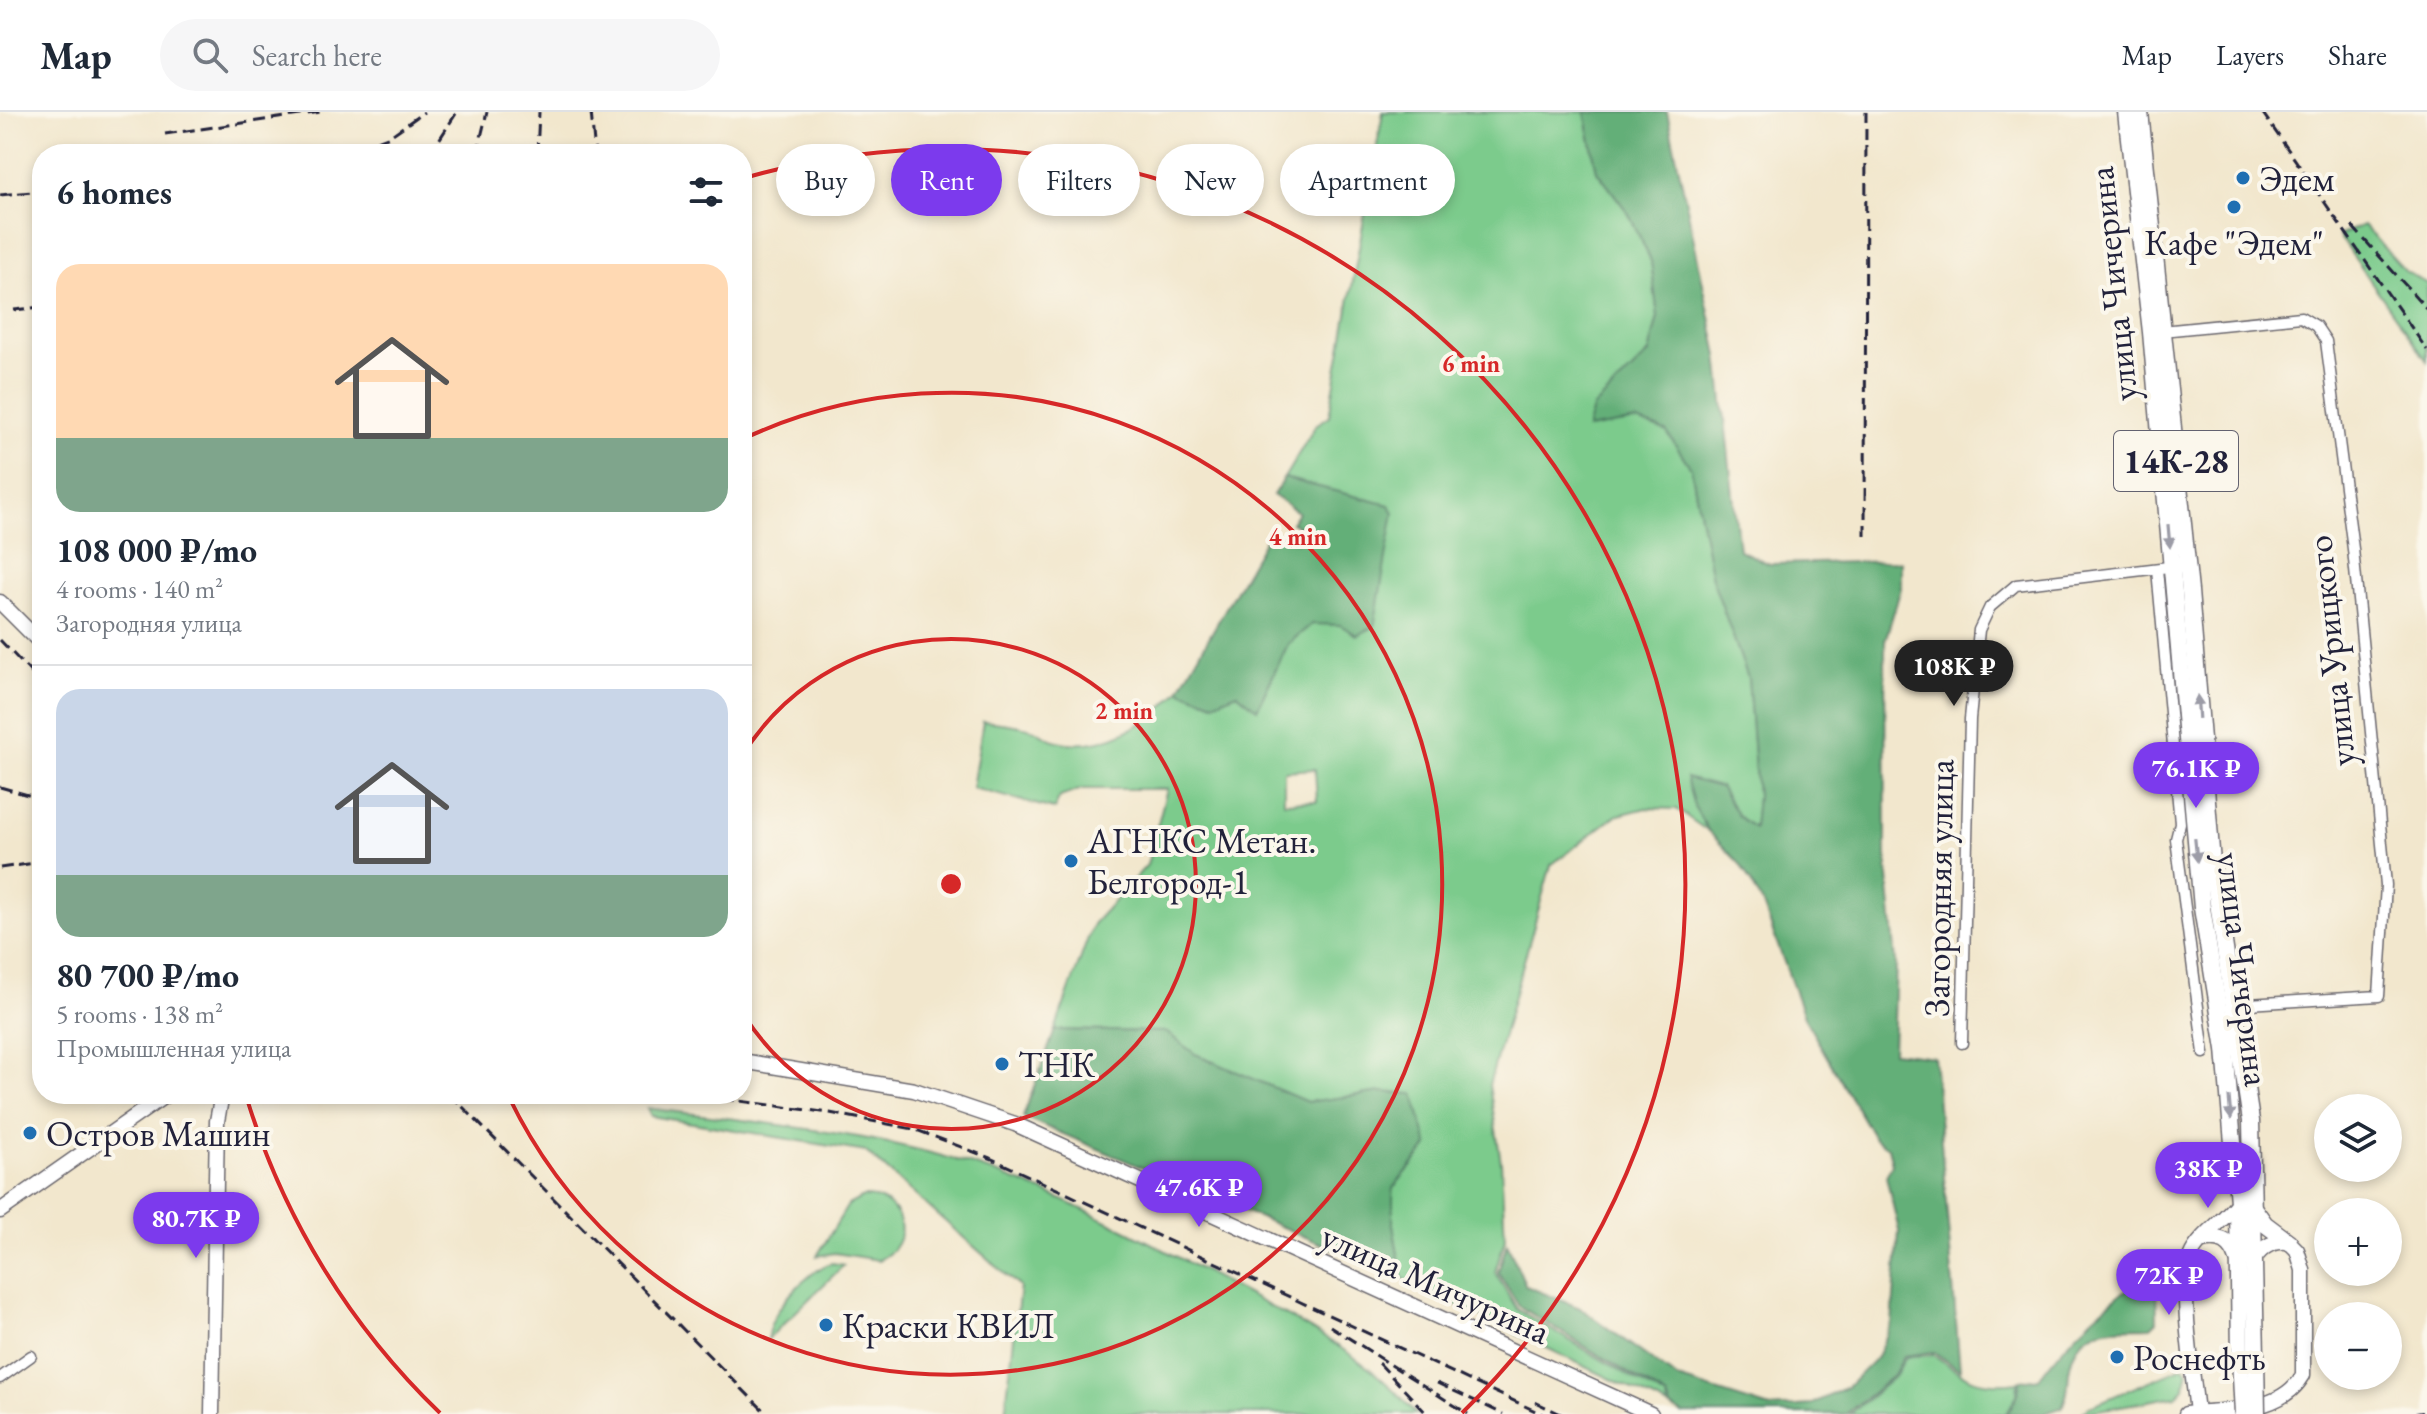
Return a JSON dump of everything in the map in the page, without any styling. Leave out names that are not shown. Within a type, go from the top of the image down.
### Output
[{"type":"main road","name":"улица Чичерина","points":[[2126,112],[2157,331]]},
{"type":"main road","name":"улица Чичерина","points":[[2140,112],[2172,567],[2202,908],[2225,1049],[2245,1204]]},
{"type":"main road","name":"улица Чичерина","points":[[2172,567],[2232,1005],[2248,1089],[2245,1204],[2248,1357]]},
{"type":"main road","points":[[0,602],[32,634]]},
{"type":"main road","name":"улица Мичурина","points":[[752,1063],[914,1090],[1015,1124],[1651,1414]]},
{"type":"main road","points":[[0,1211],[153,1104]]},
{"type":"main road","points":[[212,1414],[218,1104]]},
{"type":"main road","points":[[2245,1204],[2297,1250],[2303,1270],[2303,1375],[2296,1389],[2264,1409],[2192,1413],[2186,1286],[2191,1254],[2245,1204]]},
{"type":"main road","points":[[2203,1240],[2225,1240],[2246,1260],[2270,1243],[2289,1242]]},
{"type":"main road","name":"14К-28","points":[[2248,1357],[2264,1409]]},
{"type":"main road","name":"14К-28","points":[[2243,1414],[2248,1357]]},
{"type":"street","name":"улица Урицкого","points":[[2157,331],[2301,317],[2316,326],[2326,341],[2353,549],[2386,885],[2379,996],[2232,1005]]},
{"type":"street","name":"Загородняя улица","points":[[1962,1043],[1970,719],[1979,630],[1990,607],[2016,585],[2172,567]]},
{"type":"street","points":[[2172,567],[2180,823],[2176,839],[2204,1053]]},
{"type":"street","points":[[0,1378],[31,1356]]},
{"type":"green space","points":[[1383,112],[1585,112],[1597,171],[1629,214],[1651,261],[1658,317],[1649,353],[1588,428],[1637,421],[1666,431],[1691,468],[1712,578],[1748,678],[1757,796],[1754,829],[1738,816],[1720,787],[1694,806],[1709,832],[1676,809],[1646,808],[1615,816],[1551,865],[1489,1085],[1501,1162],[1505,1239],[1495,1272],[1517,1309],[1666,1398],[1669,1407],[1402,1278],[1393,1225],[1393,1188],[1428,1146],[1382,1092],[1307,1102],[1195,1054],[1166,1032],[1055,1030],[1093,924],[1147,865],[1167,789],[1082,789],[1060,797],[1054,809],[972,788],[983,721],[1026,727],[1054,740],[1089,743],[1123,733],[1139,724],[1179,690],[1214,703],[1237,693],[1257,709],[1288,644],[1312,623],[1340,625],[1357,635],[1388,505],[1284,478],[1316,425],[1329,416],[1365,216],[1455,216],[1455,144],[1377,144]],"holes":[[[1315,769],[1317,801],[1284,802],[1284,771]]]},
{"type":"green space","points":[[1585,112],[1667,112],[1718,355],[1739,550],[1770,564],[1901,561],[1901,588],[1885,641],[1886,855],[1896,962],[1893,1052],[1934,1057],[1960,1370],[1934,1352],[1904,1356],[1894,1375],[1846,1414],[1683,1414],[1671,1408],[1667,1397],[1519,1306],[1498,1272],[1507,1243],[1526,1286],[1580,1308],[1678,1379],[1770,1408],[1810,1405],[1847,1387],[1877,1357],[1892,1323],[1899,1231],[1886,1176],[1892,1164],[1888,1147],[1874,1138],[1805,1019],[1762,902],[1740,864],[1709,832],[1694,806],[1686,778],[1720,787],[1738,816],[1754,828],[1757,796],[1748,678],[1712,578],[1691,468],[1666,431],[1637,421],[1587,429],[1593,408],[1649,353],[1658,317],[1651,261],[1629,214],[1597,171]]},
{"type":"green space","points":[[2363,225],[2405,271],[2427,284],[2427,361],[2339,236]]},
{"type":"green space","points":[[1284,478],[1389,505],[1394,512],[1374,627],[1357,635],[1340,625],[1312,624],[1288,644],[1257,709],[1237,693],[1214,703],[1179,690],[1270,531],[1297,542],[1302,529],[1291,523],[1298,512],[1273,495]]},
{"type":"green space","points":[[1055,1030],[1166,1032],[1195,1054],[1307,1102],[1382,1092],[1414,1094],[1428,1146],[1393,1188],[1393,1225],[1402,1278],[1023,1117]]},
{"type":"green space","points":[[647,1108],[872,1140],[961,1161],[1004,1176],[1093,1214],[1311,1329],[1378,1375],[1416,1414],[1005,1414],[1020,1287],[866,1152],[651,1116]]},
{"type":"green space","points":[[863,1197],[877,1198],[888,1204],[900,1222],[897,1243],[890,1253],[878,1260],[835,1253],[817,1256],[848,1205]]},
{"type":"green space","points":[[832,1263],[844,1265],[768,1339],[774,1318],[791,1294],[812,1274]]},
{"type":"green space","points":[[2156,1268],[2157,1321],[2151,1327],[2110,1328],[2088,1336],[2073,1356],[2061,1408],[2043,1414],[2007,1414],[2018,1394],[2020,1381],[2039,1378],[2093,1318]]},
{"type":"green space","points":[[1934,1355],[1955,1370],[1982,1382],[2018,1382],[2017,1395],[2006,1414],[1850,1414],[1895,1376],[1906,1357]]},
{"type":"green space","points":[[2183,1367],[2188,1371],[2184,1388],[2176,1396],[2082,1413],[2088,1407]]},
{"type":"railway","points":[[165,134],[321,112]]},
{"type":"railway","points":[[369,144],[390,136],[424,112]]},
{"type":"railway","points":[[436,144],[457,112]]},
{"type":"railway","points":[[479,144],[487,112]]},
{"type":"railway","points":[[537,144],[539,112]]},
{"type":"railway","points":[[591,112],[594,144]]},
{"type":"railway","points":[[1865,536],[1866,112]]},
{"type":"railway","points":[[2262,112],[2427,350]]},
{"type":"railway","points":[[0,195],[32,192]]},
{"type":"railway","points":[[2352,226],[2427,309]]},
{"type":"railway","points":[[14,310],[32,308]]},
{"type":"railway","points":[[0,640],[32,674]]},
{"type":"railway","points":[[0,787],[32,796]]},
{"type":"railway","points":[[0,868],[32,863]]},
{"type":"railway","points":[[752,1103],[914,1129],[990,1158],[1542,1414]]},
{"type":"railway","points":[[460,1104],[767,1414]]},
{"type":"railway","points":[[1330,1326],[1468,1414]]},
{"type":"railway","points":[[1379,1363],[1427,1414]]},
{"type":"railway","points":[[1437,1383],[1503,1414]]},
{"type":"railway","points":[[1535,1402],[1561,1414]]},
{"type":"railway","points":[[2411,1414],[2427,1412]]},
{"type":"place","name":"Эдем","points":[[2243,178]]},
{"type":"place","name":"Кафе \"Эдем\"","points":[[2234,207]]},
{"type":"place","name":"АГНКС Метан. Белгород-1","points":[[1071,861]]},
{"type":"place","name":"ТНК","points":[[1002,1064]]},
{"type":"place","name":"Остров Машин","points":[[30,1133]]},
{"type":"place","name":"Краски КВИЛ","points":[[826,1325]]},
{"type":"place","name":"Роснефть","points":[[2117,1357]]}]
